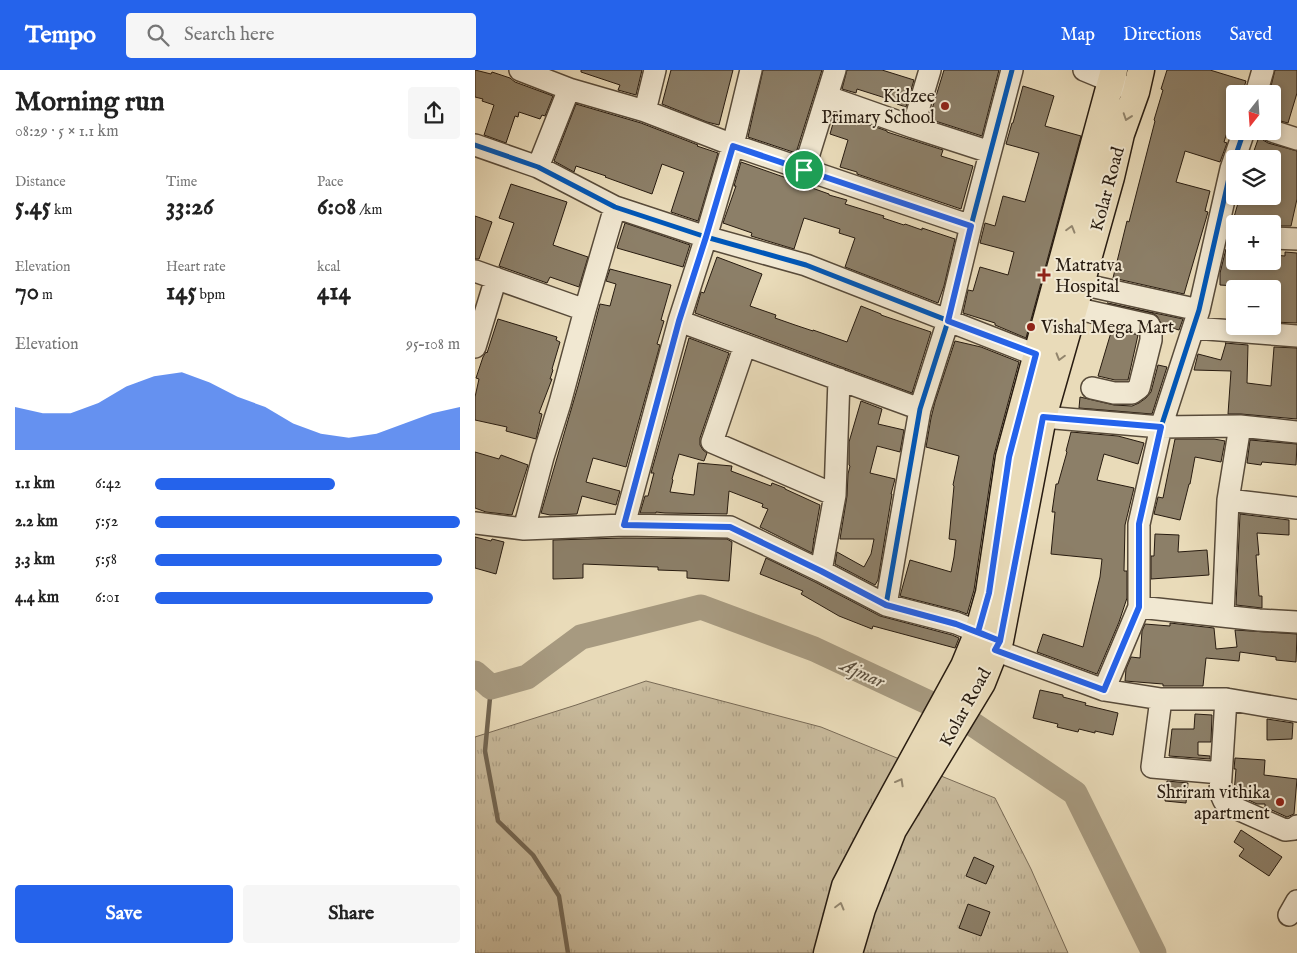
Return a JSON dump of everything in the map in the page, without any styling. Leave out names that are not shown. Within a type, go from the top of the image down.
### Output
[{"type":"main road","name":"Kolar Road","points":[[991,641],[989,593],[1009,457],[1113,75]]},
{"type":"main road","name":"Kolar Road","points":[[827,953],[845,886],[885,827],[991,641],[1043,417],[1111,177],[1121,134],[1138,81]]},
{"type":"main road","name":"Kolar Road","points":[[849,953],[885,827]]},
{"type":"street","points":[[520,70],[569,89],[645,111],[733,146],[971,226]]},
{"type":"street","points":[[645,111],[655,70]]},
{"type":"street","points":[[624,525],[679,321],[733,146],[751,70]]},
{"type":"street","points":[[804,170],[835,70]]},
{"type":"street","points":[[913,127],[930,70]]},
{"type":"street","points":[[886,605],[920,409],[948,321],[1012,70]]},
{"type":"street","points":[[1083,70],[1138,81]]},
{"type":"street","points":[[1259,85],[1263,70]]},
{"type":"street","points":[[538,167],[569,89]]},
{"type":"street","points":[[828,97],[990,152]]},
{"type":"street","points":[[1281,134],[1297,139]]},
{"type":"street","points":[[1228,215],[1231,169],[1241,140]]},
{"type":"street","points":[[475,145],[538,167],[615,207],[706,237],[806,265],[1036,354]]},
{"type":"street","points":[[524,529],[615,207]]},
{"type":"street","points":[[1104,690],[1139,607],[1139,524],[1161,427],[1226,235]]},
{"type":"street","points":[[1281,238],[1297,239]]},
{"type":"street","points":[[475,271],[585,310]]},
{"type":"street","points":[[475,345],[496,278]]},
{"type":"street","points":[[1078,296],[1297,336]]},
{"type":"street","points":[[1078,296],[1149,325],[1151,330],[1151,340],[1139,388],[1132,393],[1114,393],[1092,388]]},
{"type":"street","points":[[679,321],[920,409]]},
{"type":"street","points":[[745,345],[711,442],[835,495]]},
{"type":"street","points":[[821,571],[835,495],[839,379]]},
{"type":"street","points":[[1043,417],[1161,427],[1239,426],[1297,432]]},
{"type":"street","points":[[1223,616],[1227,500],[1239,426]]},
{"type":"street","points":[[1227,500],[1297,508]]},
{"type":"street","points":[[475,522],[524,529],[624,525],[730,527],[886,605],[956,624],[1104,690],[1161,699],[1226,699],[1297,711]]},
{"type":"street","points":[[1139,607],[1297,622]]},
{"type":"street","points":[[1161,699],[1152,767],[1221,773]]},
{"type":"street","points":[[1226,699],[1220,792],[1224,801],[1233,807],[1285,830],[1293,829],[1297,826]]},
{"type":"green space","points":[[646,681],[821,727],[995,798],[1031,869],[1068,953],[475,953],[475,737]]},
{"type":"building","points":[[475,70],[491,74],[492,72],[510,78],[515,82],[553,96],[545,116],[542,115],[540,119],[519,112],[518,117],[515,116],[506,143],[484,135],[494,105],[475,97]]},
{"type":"building","points":[[581,70],[642,70],[636,95],[618,90],[620,85],[581,72]]},
{"type":"building","points":[[671,70],[733,70],[719,125],[662,104]]},
{"type":"building","points":[[763,70],[822,70],[796,153],[748,137]]},
{"type":"building","points":[[847,70],[882,70],[914,80],[906,107],[897,104],[898,102],[857,89],[856,93],[842,89]]},
{"type":"building","points":[[944,70],[999,70],[982,136],[929,119]]},
{"type":"building","points":[[1167,70],[1210,70],[1246,81],[1245,85],[1226,85],[1226,136],[1224,142],[1227,143],[1220,162],[1185,151],[1176,182],[1210,191],[1205,211],[1208,212],[1184,294],[1113,278],[1163,90],[1161,89]]},
{"type":"building","points":[[1275,70],[1297,70],[1297,93],[1288,123],[1281,121],[1281,85],[1271,85]]},
{"type":"building","points":[[1023,86],[1054,96],[1045,126],[1081,136],[1026,338],[995,325],[995,323],[963,313],[968,290],[973,291],[980,267],[1008,275],[1014,252],[980,243],[985,223],[995,226],[1003,196],[1025,202],[1039,153],[1006,144]]},
{"type":"building","points":[[576,104],[641,123],[718,153],[698,221],[671,212],[684,172],[662,164],[652,194],[576,166],[574,172],[554,161]]},
{"type":"building","points":[[836,113],[943,150],[941,156],[973,166],[961,209],[840,167],[848,140],[830,134]]},
{"type":"building","points":[[1258,140],[1263,140],[1297,151],[1297,199],[1291,226],[1281,226],[1281,215],[1235,215],[1237,205],[1281,205],[1281,150],[1254,150]]},
{"type":"building","points":[[741,162],[847,200],[845,204],[884,216],[883,218],[955,239],[938,303],[845,267],[855,238],[839,233],[840,229],[804,218],[794,249],[751,236],[752,233],[723,223],[736,186],[734,186]]},
{"type":"building","points":[[511,184],[567,202],[553,245],[588,257],[579,287],[550,277],[547,283],[499,266],[514,223],[499,218]]},
{"type":"building","points":[[475,216],[492,222],[479,259],[475,259]]},
{"type":"building","points":[[625,223],[690,245],[683,267],[617,248]]},
{"type":"building","points":[[1226,249],[1226,270],[1281,270],[1281,256],[1285,256],[1285,252],[1297,253],[1297,323],[1281,322],[1281,280],[1226,280],[1226,285],[1220,285],[1220,273]]},
{"type":"building","points":[[717,257],[762,274],[750,306],[776,315],[775,318],[847,342],[861,306],[931,332],[912,393],[695,313],[701,292],[704,293]]},
{"type":"building","points":[[610,269],[671,285],[661,320],[664,321],[657,344],[660,345],[626,467],[593,458],[586,482],[620,491],[616,505],[582,496],[577,514],[550,515],[541,513],[600,304],[610,306],[616,284],[606,281]]},
{"type":"building","points":[[1107,303],[1183,319],[1179,330],[1162,325],[1157,316],[1152,313]]},
{"type":"building","points":[[498,319],[557,337],[556,340],[560,342],[552,369],[550,379],[552,379],[539,413],[542,414],[536,439],[506,431],[507,427],[475,420],[475,397],[479,379],[476,378],[483,357],[487,353]]},
{"type":"building","points":[[1112,329],[1138,335],[1128,380],[1115,380],[1098,376]]},
{"type":"building","points":[[689,338],[729,353],[700,438],[700,445],[707,453],[704,461],[679,454],[670,492],[694,495],[698,463],[732,466],[731,471],[771,486],[772,483],[785,488],[820,505],[812,553],[760,527],[768,509],[762,507],[763,504],[729,491],[727,514],[640,513],[645,496],[648,496],[654,473],[651,473]]},
{"type":"building","points":[[955,341],[981,347],[1019,362],[994,455],[974,590],[967,614],[900,596],[910,560],[951,572],[956,540],[949,539],[953,485],[959,456],[926,447],[935,402]]},
{"type":"building","points":[[1226,343],[1248,345],[1247,383],[1271,386],[1274,347],[1297,348],[1297,419],[1228,414],[1231,371],[1194,370],[1198,354],[1221,360]]},
{"type":"building","points":[[1158,365],[1167,367],[1152,414],[1079,408],[1080,397],[1114,405],[1132,406],[1139,403],[1151,392]]},
{"type":"building","points":[[861,401],[882,409],[878,424],[904,430],[900,452],[877,446],[870,473],[895,479],[878,580],[875,585],[835,564],[837,552],[864,567],[871,554],[874,539],[840,539],[850,466],[849,442]]},
{"type":"building","points":[[1071,432],[1118,436],[1144,443],[1138,464],[1104,454],[1097,480],[1134,488],[1125,525],[1124,571],[1127,571],[1127,598],[1097,674],[1037,652],[1043,634],[1083,647],[1100,577],[1102,559],[1051,554],[1055,512],[1052,512],[1056,484],[1058,484]]},
{"type":"building","points":[[1175,439],[1214,439],[1225,441],[1221,462],[1195,457],[1180,520],[1154,514],[1158,497],[1163,498]]},
{"type":"building","points":[[1250,440],[1297,444],[1296,465],[1262,462],[1261,465],[1247,463]]},
{"type":"building","points":[[475,452],[499,459],[501,455],[528,465],[512,515],[486,512],[475,508]]},
{"type":"building","points":[[1240,514],[1289,520],[1289,535],[1257,533],[1259,555],[1256,555],[1259,596],[1262,596],[1262,608],[1236,605]]},
{"type":"building","points":[[1155,534],[1179,535],[1178,552],[1207,550],[1209,575],[1151,579],[1151,556],[1154,556]]},
{"type":"building","points":[[475,537],[504,542],[496,574],[475,568]]},
{"type":"building","points":[[624,538],[727,539],[732,542],[729,581],[687,578],[687,571],[658,570],[658,567],[583,564],[583,578],[553,579],[553,540]]},
{"type":"building","points":[[766,558],[880,616],[959,638],[955,648],[873,626],[872,629],[839,616],[801,594],[803,591],[760,574]]},
{"type":"building","points":[[1170,623],[1214,628],[1216,649],[1237,647],[1235,630],[1297,634],[1296,662],[1276,660],[1276,657],[1240,652],[1239,661],[1206,658],[1203,686],[1163,686],[1163,684],[1125,681],[1126,669],[1131,657],[1140,658],[1142,631],[1145,624],[1170,626]]},
{"type":"building","points":[[1040,690],[1063,695],[1063,697],[1086,703],[1085,705],[1118,713],[1113,735],[1079,729],[1078,732],[1057,727],[1058,724],[1033,718]]},
{"type":"building","points":[[1195,714],[1212,715],[1211,742],[1198,742],[1198,755],[1210,756],[1210,759],[1169,756],[1172,729],[1194,729]]},
{"type":"building","points":[[1267,719],[1293,723],[1292,739],[1267,740]]},
{"type":"building","points":[[1235,758],[1265,760],[1264,775],[1297,779],[1294,814],[1287,817],[1265,807],[1265,804],[1257,804],[1234,793]]},
{"type":"building","points":[[1167,781],[1188,783],[1186,803],[1165,801]]},
{"type":"building","points":[[1241,830],[1282,857],[1269,876],[1239,856],[1244,849],[1234,842]]},
{"type":"building","points":[[974,857],[994,866],[986,884],[966,876]]},
{"type":"building","points":[[968,904],[990,912],[981,936],[959,928]]},
{"type":"waterway","name":"Ajmar","points":[[475,673],[491,687],[527,677],[581,637],[701,607],[814,649],[968,721],[1075,793],[1154,953]]},
{"type":"waterway","points":[[491,687],[485,751],[498,821],[533,855],[559,896],[568,953]]},
{"type":"cycle path","points":[[886,605],[920,409],[948,321],[1012,70]]},
{"type":"cycle path","points":[[1104,690],[1139,607],[1139,524],[1161,427],[1199,310],[1231,169],[1241,140]]},
{"type":"cycle path","points":[[475,145],[538,167],[615,207],[706,237],[806,265],[1036,355]]},
{"type":"place","name":"Kidzee Primary School","points":[[945,106]]},
{"type":"place","name":"Matratva Hospital","points":[[1044,275]]},
{"type":"place","name":"Vishal Mega Mart","points":[[1031,327]]},
{"type":"place","name":"Shriram vithika apartment","points":[[1280,802]]},
{"type":"route","points":[[804,170],[733,146],[679,321],[624,525],[730,527],[886,605],[956,624],[1000,641],[995,650],[1104,690],[1139,607],[1139,524],[1161,427],[1043,417],[1000,641],[978,632],[989,593],[1009,457],[1036,354],[948,321],[971,226],[804,170]]}]
